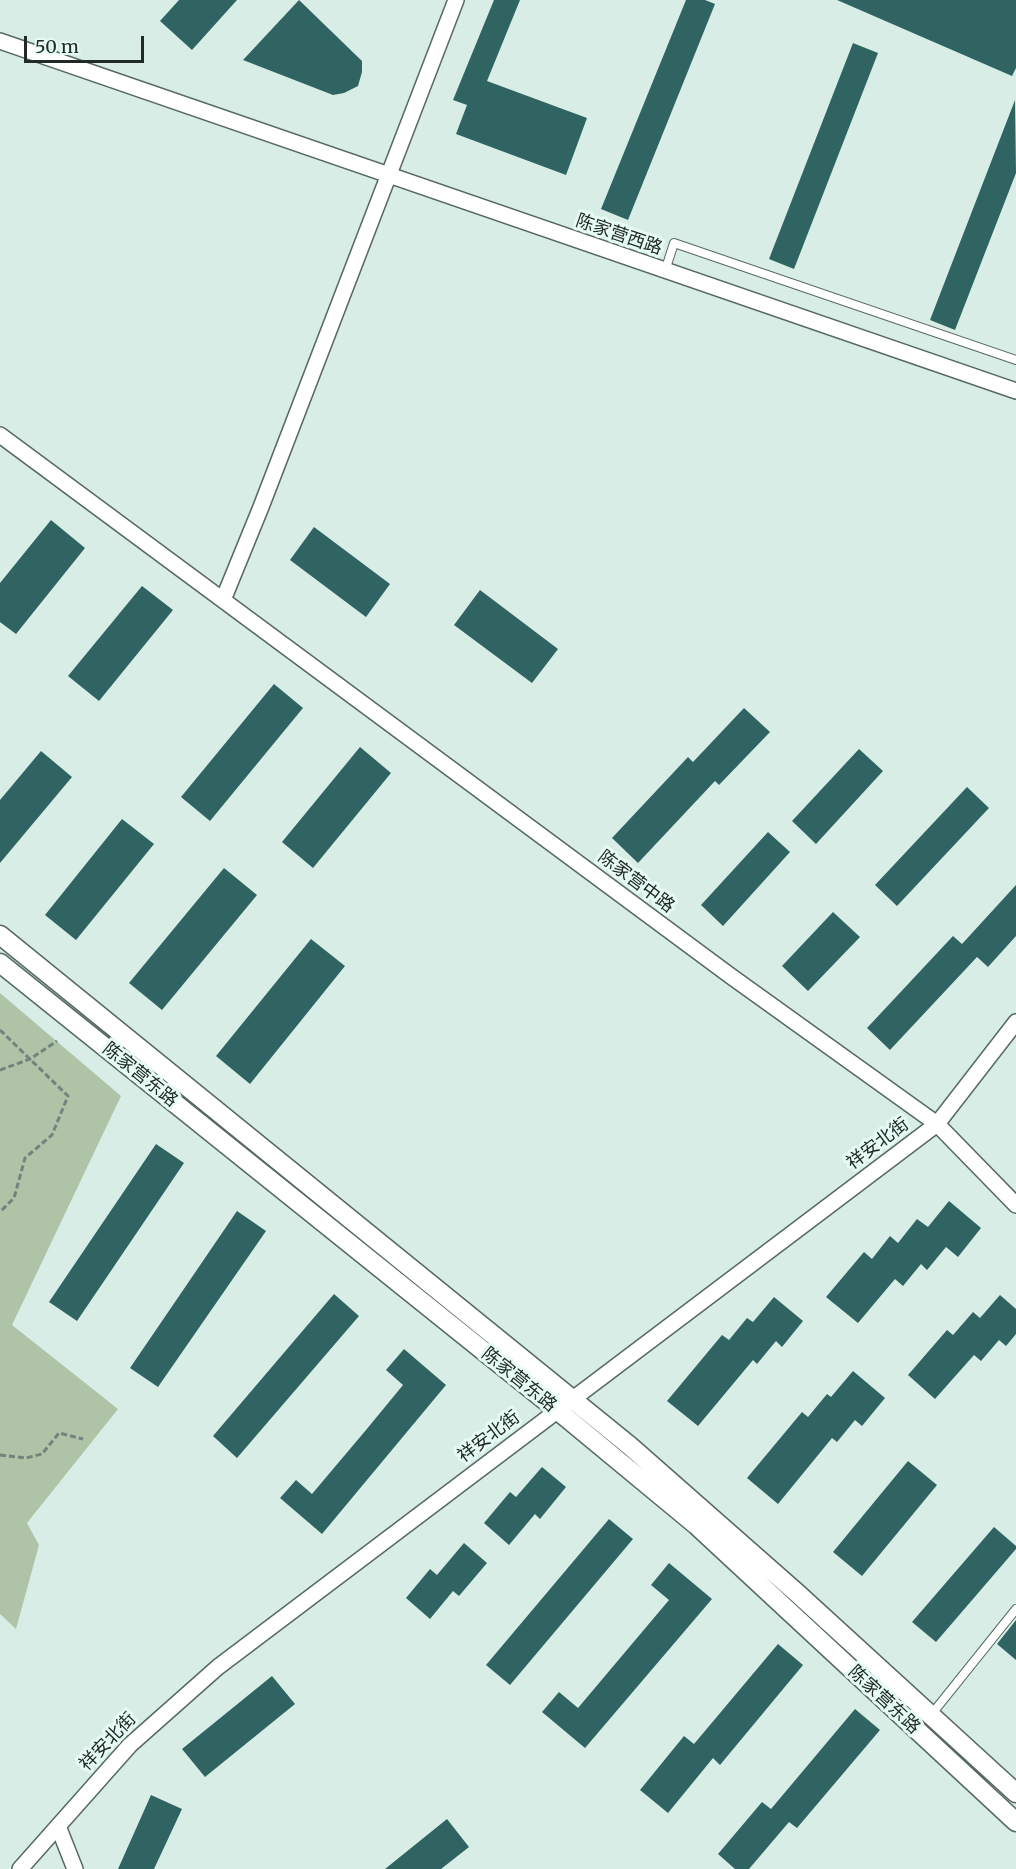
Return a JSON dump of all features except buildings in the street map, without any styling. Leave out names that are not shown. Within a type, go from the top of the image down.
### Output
[{"type":"street","points":[[223,600],[456,0]]},
{"type":"street","name":"陈家营西路","points":[[0,40],[1016,392]]},
{"type":"street","name":"陈家营中路","points":[[0,435],[732,977],[937,1124],[1016,1205]]},
{"type":"street","name":"陈家营东路","points":[[0,935],[630,1446],[716,1520],[1016,1793]]},
{"type":"street","name":"陈家营东路","points":[[0,963],[557,1410],[696,1525],[1016,1822]]},
{"type":"street","name":"祥安北街","points":[[20,1869],[129,1745],[218,1667],[937,1124],[1016,1022]]},
{"type":"street","points":[[58,1826],[75,1869]]},
{"type":"lane","points":[[665,272],[674,243],[1016,360]]},
{"type":"lane","points":[[930,1716],[1016,1609]]},
{"type":"path","points":[[0,1030],[68,1096],[52,1135],[25,1158],[14,1198],[0,1212]]},
{"type":"path","points":[[0,1070],[30,1059],[57,1041]]},
{"type":"path","points":[[0,1455],[26,1458],[42,1454],[59,1433],[83,1438]]},
{"type":"green space","points":[[0,993],[121,1096],[12,1325],[118,1409],[27,1523],[39,1545],[16,1629],[0,1614]]}]
